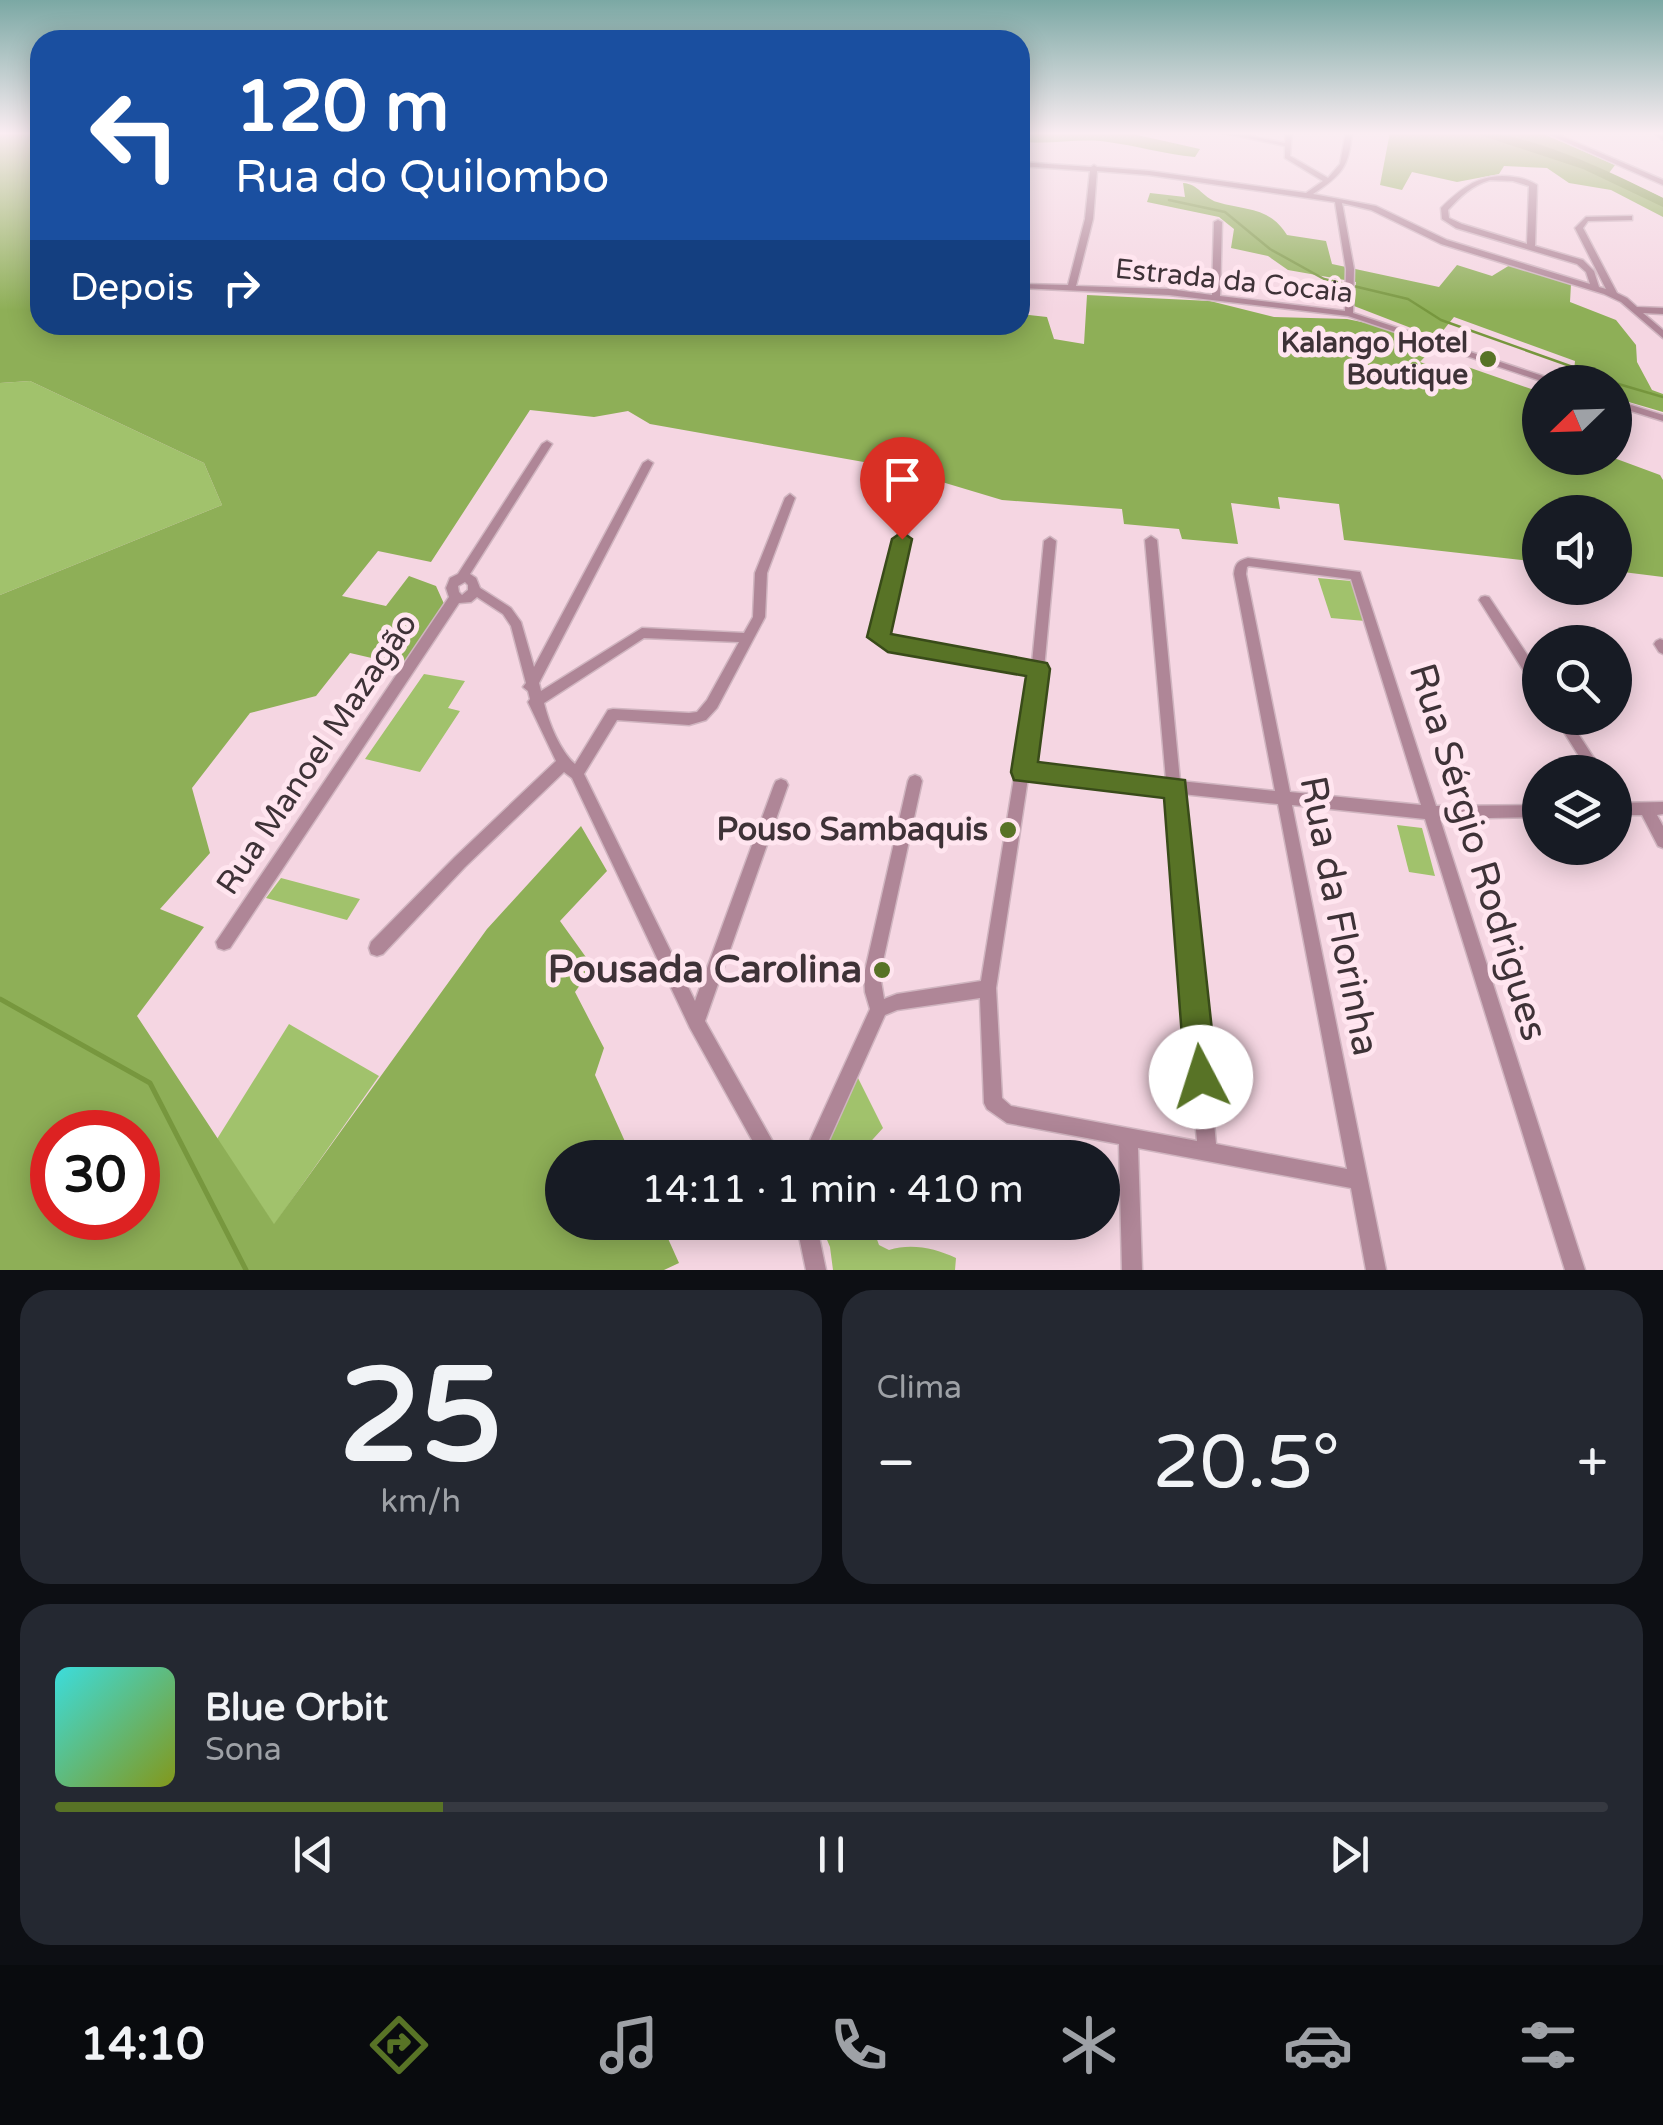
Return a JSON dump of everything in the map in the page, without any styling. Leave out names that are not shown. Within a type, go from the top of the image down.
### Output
[{"type":"street","points":[[1071,288],[1089,219],[1092,191]]},
{"type":"street","points":[[1287,191],[1373,208],[1444,242],[1614,294],[1663,334]]},
{"type":"street","points":[[1309,194],[1313,191]]},
{"type":"street","points":[[1463,191],[1444,210],[1446,219],[1586,266],[1596,288]]},
{"type":"street","points":[[1532,247],[1533,191]]},
{"type":"street","points":[[1338,200],[1350,269],[1349,314]]},
{"type":"street","points":[[1614,294],[1579,228],[1586,219],[1629,218]]},
{"type":"street","points":[[1216,297],[1218,222]]},
{"type":"street","name":"Estrada da Cocaia","points":[[1030,286],[1216,297],[1349,314],[1522,372]]},
{"type":"street","points":[[1636,310],[1663,311]]},
{"type":"street","points":[[1632,408],[1663,418]]},
{"type":"street","points":[[476,590],[464,598],[450,591],[547,444]]},
{"type":"street","points":[[533,694],[648,463]]},
{"type":"street","points":[[377,948],[460,862],[570,768],[613,714],[689,719],[706,712],[759,617],[761,573],[790,498]]},
{"type":"street","points":[[910,509],[877,630],[881,640],[1038,669]]},
{"type":"street","points":[[1151,540],[1207,1150]]},
{"type":"street","points":[[1050,542],[1024,772],[988,988],[990,1093],[1000,1112],[1007,1114],[1356,1180]]},
{"type":"street","name":"Rua Sérgio Rodrigues","points":[[1240,574],[1241,566],[1248,562],[1356,575],[1575,1270]]},
{"type":"street","name":"Rua da Florinha","points":[[1240,574],[1376,1270]]},
{"type":"street","points":[[460,580],[474,580],[476,590],[506,611],[517,625],[533,694],[696,1022],[764,1140]]},
{"type":"street","name":"Rua Manoel Mazagão","points":[[224,942],[456,597]]},
{"type":"street","points":[[1486,600],[1522,657]]},
{"type":"street","points":[[533,694],[600,662],[635,635],[650,632],[749,638]]},
{"type":"street","points":[[1024,772],[1434,814],[1522,812]]},
{"type":"street","points":[[879,1009],[872,975],[915,781]]},
{"type":"street","points":[[696,1022],[781,786]]},
{"type":"street","points":[[1654,808],[1663,841]]},
{"type":"street","points":[[820,1140],[879,1009],[896,1002],[988,988]]},
{"type":"street","points":[[1128,1136],[1132,1270]]},
{"type":"street","points":[[810,1240],[816,1270]]},
{"type":"green space","points":[[0,191],[30,191],[30,335],[1030,335],[1030,315],[1047,317],[1054,339],[1084,344],[1087,295],[1210,301],[1274,317],[1347,319],[1381,326],[1433,348],[1420,362],[1455,374],[1462,365],[1522,386],[1522,475],[1632,475],[1632,465],[1660,475],[1663,577],[1632,573],[1632,495],[1522,495],[1522,560],[1344,540],[1339,504],[1278,497],[1280,509],[1231,503],[1238,544],[1182,539],[1179,529],[1124,524],[1122,509],[1002,500],[892,467],[650,424],[628,411],[594,417],[530,410],[431,562],[378,551],[342,596],[386,606],[409,576],[436,586],[445,606],[402,665],[350,653],[316,696],[250,713],[192,788],[210,853],[160,909],[204,927],[137,1016],[274,1224],[487,929],[581,826],[607,871],[560,921],[593,967],[575,992],[604,1048],[595,1075],[624,1140],[545,1140],[545,1240],[669,1240],[679,1263],[664,1270],[0,1270],[0,595],[222,505],[204,463],[30,381],[0,383]]},
{"type":"green space","points":[[1184,191],[1200,191],[1217,202],[1265,214],[1287,235],[1326,241],[1332,264],[1439,287],[1457,265],[1492,276],[1510,265],[1571,284],[1570,302],[1616,320],[1636,345],[1637,362],[1652,390],[1663,394],[1663,412],[1632,403],[1632,365],[1575,365],[1575,361],[1454,317],[1437,338],[1354,306],[1356,282],[1288,270],[1268,256],[1231,248],[1234,229],[1219,217],[1147,202],[1150,193],[1185,197]]},
{"type":"green space","points":[[1613,191],[1648,191],[1663,198],[1663,217]]},
{"type":"green space","points":[[30,381],[204,463],[222,505],[0,595],[0,383]]},
{"type":"green space","points":[[1318,578],[1351,581],[1365,621],[1331,618]]},
{"type":"green space","points":[[424,674],[465,681],[448,708],[460,711],[420,772],[365,759]]},
{"type":"green space","points":[[1397,825],[1422,828],[1435,876],[1409,872]]},
{"type":"green space","points":[[281,878],[360,899],[347,920],[266,898]]},
{"type":"green space","points":[[289,1024],[379,1076],[274,1225],[217,1139]]},
{"type":"green space","points":[[857,1076],[883,1128],[872,1140],[826,1140]]},
{"type":"green space","points":[[827,1240],[877,1240],[889,1250],[923,1248],[956,1258],[955,1270],[833,1270]]},
{"type":"waterway","points":[[1639,191],[1663,203]]},
{"type":"waterway","points":[[1169,200],[1225,212],[1270,249],[1324,279],[1408,299],[1441,320],[1567,365]]},
{"type":"waterway","points":[[1632,388],[1663,397]]},
{"type":"waterway","points":[[0,999],[150,1083],[246,1270]]},
{"type":"place","name":"Kalango Hotel Boutique","points":[[1488,359]]},
{"type":"place","name":"Pouso Sambaquis","points":[[1008,830]]},
{"type":"place","name":"Pousada Carolina","points":[[882,970]]},
{"type":"route","points":[[902,539],[878,637],[888,644],[1038,669],[1024,772],[1176,788],[1201,1077]]}]
